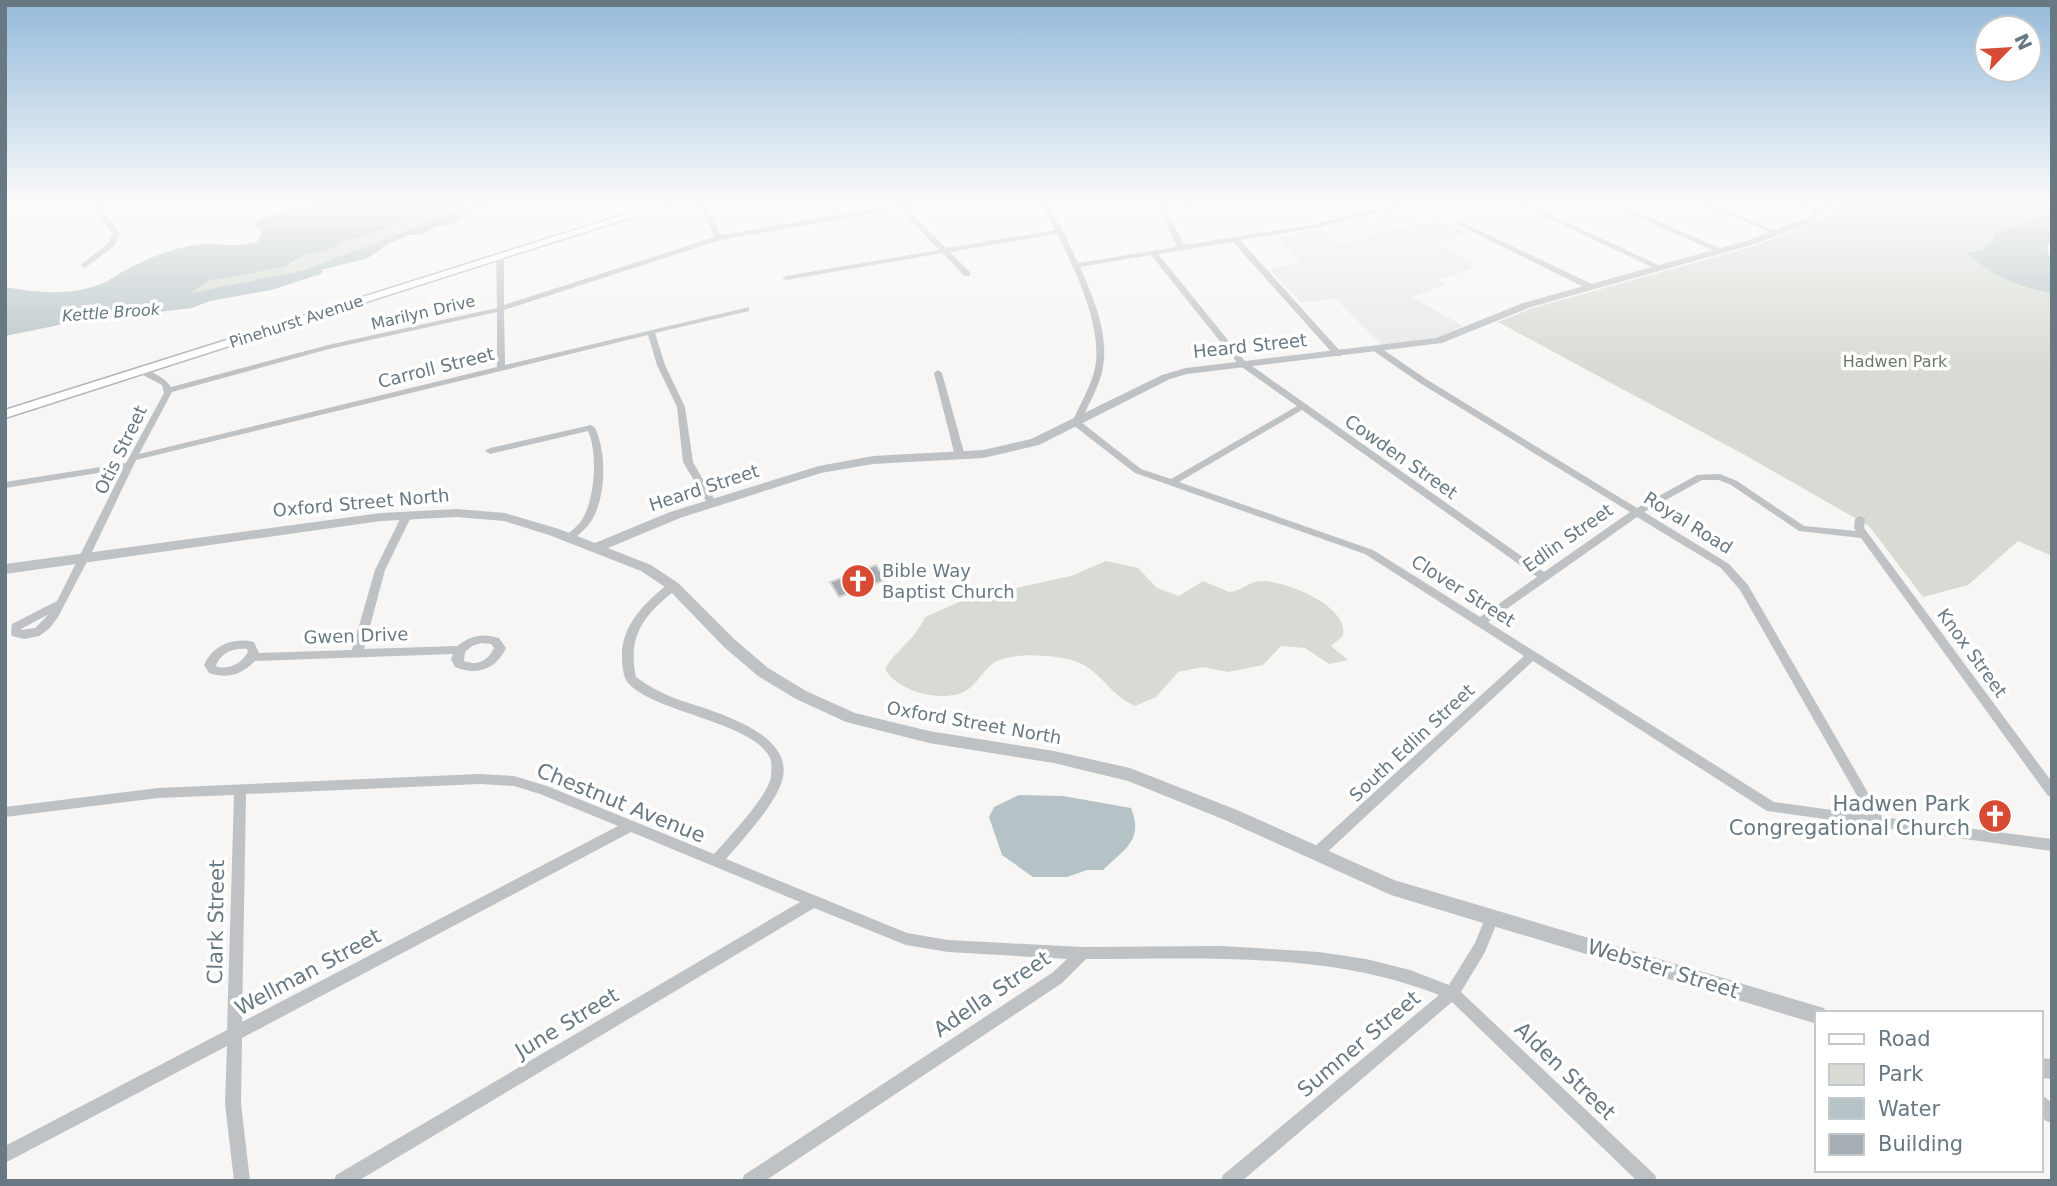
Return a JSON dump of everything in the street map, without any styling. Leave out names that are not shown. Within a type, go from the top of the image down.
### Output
[{"type":"main road","name":"Pinehurst Avenue","points":[[5,414],[486,259]]},
{"type":"street","points":[[85,266],[93,259]]},
{"type":"street","points":[[500,259],[501,368]]},
{"type":"street","name":"Marilyn Drive","points":[[169,390],[328,347],[501,309],[653,259]]},
{"type":"street","points":[[786,278],[892,259]]},
{"type":"street","points":[[954,259],[967,274]]},
{"type":"street","points":[[1074,259],[1100,351],[1099,367],[1076,423]]},
{"type":"street","points":[[1077,265],[1121,259]]},
{"type":"street","name":"Cowden Street","points":[[1159,259],[1242,363],[1542,576]]},
{"type":"street","points":[[1253,259],[1338,354]]},
{"type":"street","points":[[1534,259],[1591,287]]},
{"type":"street","points":[[1642,259],[1661,268]]},
{"type":"street","name":"Heard Street","points":[[596,548],[712,504],[839,465],[960,456],[1011,449],[1076,423],[1176,374],[1242,363],[1378,350],[1438,341],[1527,305],[1692,259]]},
{"type":"street","name":"Carroll Street","points":[[5,485],[132,461],[746,309]]},
{"type":"street","points":[[651,332],[661,365],[681,407],[688,462],[712,504]]},
{"type":"street","name":"Royal Road","points":[[1378,350],[1725,566],[1744,588],[1880,824]]},
{"type":"street","points":[[140,370],[166,384],[169,390]]},
{"type":"street","points":[[939,373],[960,456]]},
{"type":"street","name":"Otis Street","points":[[59,604],[169,390]]},
{"type":"street","points":[[1171,483],[1301,407]]},
{"type":"street","name":"Clover Street","points":[[1076,423],[1138,471],[1361,549],[1771,807],[1880,824],[2052,845]]},
{"type":"street","points":[[490,451],[591,428],[597,439],[599,455],[591,507],[587,520],[569,538]]},
{"type":"street","name":"Edlin Street","points":[[1480,622],[1637,512],[1700,477],[1717,477],[1734,484],[1802,529],[1864,535]]},
{"type":"street","name":"Oxford Street North","points":[[5,569],[271,530],[408,514],[457,513],[505,517],[646,568],[673,586],[729,643],[763,672],[842,713],[903,732],[1054,757],[1130,775],[1219,809],[1391,887],[1500,922]]},
{"type":"street","points":[[358,653],[380,570],[408,514]]},
{"type":"street","name":"Knox Street","points":[[1860,519],[1859,528],[2052,792]]},
{"type":"street","points":[[673,586],[652,602],[632,626],[628,641],[631,679],[648,693],[749,731],[764,744],[777,767],[775,785],[716,862]]},
{"type":"street","name":"Gwen Drive","points":[[253,657],[460,650]]},
{"type":"street","name":"South Edlin Street","points":[[1316,854],[1531,656]]},
{"type":"street","name":"Chestnut Avenue","points":[[5,812],[158,793],[480,779],[513,781],[543,790],[906,939],[948,946],[1083,953]]},
{"type":"street","name":"Clark Street","points":[[240,790],[233,1120],[242,1181]]},
{"type":"street","name":"Wellman Street","points":[[5,1155],[630,826]]},
{"type":"street","name":"June Street","points":[[342,1181],[812,902]]},
{"type":"street","name":"Sumner Street","points":[[1228,1181],[1452,993],[1480,947],[1500,922]]},
{"type":"street","name":"Webster Street","points":[[1500,922],[1815,1014]]},
{"type":"street","points":[[1083,953],[1328,960],[1395,972],[1452,993]]},
{"type":"street","name":"Adella Street","points":[[750,1181],[1057,978],[1083,953]]},
{"type":"street","name":"Alden Street","points":[[1452,993],[1649,1181]]},
{"type":"shaded area","points":[[1297,259],[1467,259],[1474,263],[1469,265],[1474,268],[1439,280],[1446,284],[1412,297],[1463,326],[1437,338],[1382,345],[1335,298],[1302,303],[1269,269],[1301,263]]},
{"type":"green space","points":[[299,259],[332,259],[305,270],[190,294],[209,281],[292,264]]},
{"type":"green space","name":"Hadwen Park","points":[[1707,259],[2050,259],[2052,263],[2052,556],[2018,541],[1968,585],[1923,597],[1869,526],[1743,454],[1498,322],[1530,309]]},
{"type":"green space","points":[[1106,561],[1138,568],[1157,588],[1179,596],[1203,581],[1229,592],[1260,581],[1299,590],[1326,605],[1336,615],[1342,625],[1343,636],[1331,646],[1348,660],[1329,664],[1305,648],[1281,646],[1263,665],[1228,672],[1203,667],[1178,672],[1156,697],[1135,706],[1116,694],[1084,665],[1061,658],[1029,655],[1004,658],[990,666],[971,687],[951,696],[912,690],[901,685],[885,669],[916,633],[925,617],[966,599],[1071,576]]},
{"type":"water","points":[[298,259],[284,267],[209,281],[191,293],[305,270],[332,259],[363,259],[233,292],[192,308],[74,322],[5,336],[5,287],[54,292],[89,288],[104,283],[146,260]]},
{"type":"water","points":[[1974,259],[2052,259],[2052,293],[2027,287],[1986,268]]},
{"type":"water","points":[[1019,795],[1063,796],[1131,808],[1134,836],[1125,850],[1103,870],[1087,870],[1067,877],[1033,877],[1002,855],[989,817],[994,807]]},
{"type":"building","name":"Bible Way Baptist Church","points":[[876,565],[886,580],[839,597],[830,582]]},
{"type":"waterway","name":"Kettle Brook","points":[[210,297],[271,286],[316,271]]},
{"type":"place","name":"Bible Way Baptist Church","points":[[858,581]]},
{"type":"place","name":"Hadwen Park Congregational Church","points":[[1995,816]]}]
